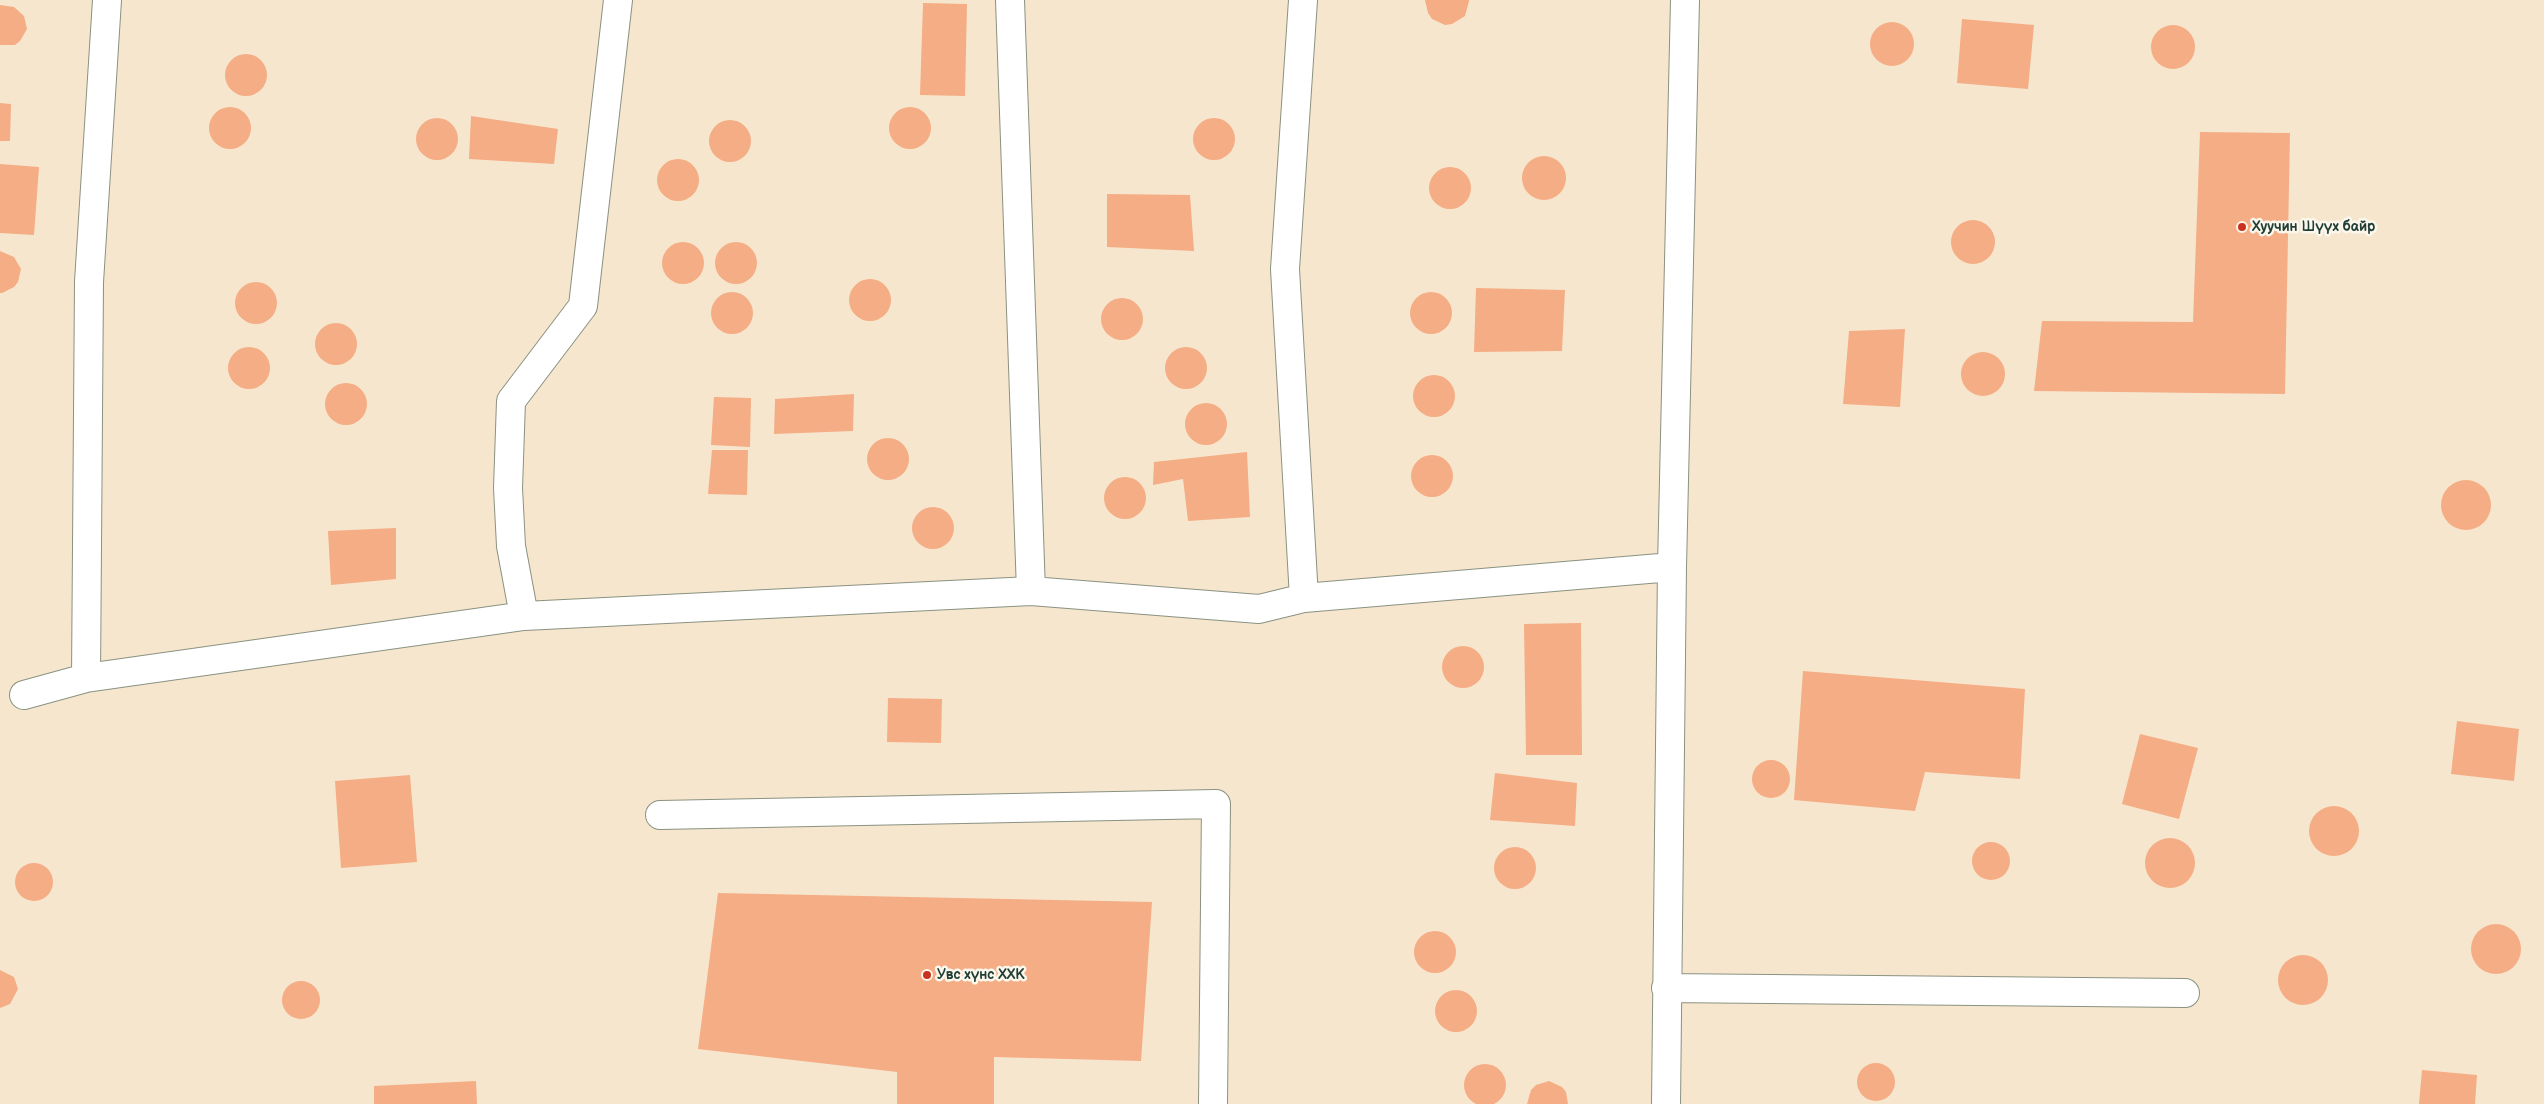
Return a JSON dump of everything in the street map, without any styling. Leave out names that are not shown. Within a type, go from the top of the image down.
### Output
[{"type":"street","points":[[86,678],[89,282],[107,0]]},
{"type":"street","points":[[524,616],[511,546],[508,488],[511,401],[584,306],[618,0]]},
{"type":"street","points":[[1010,0],[1031,591]]},
{"type":"street","points":[[1303,0],[1285,269],[1304,598]]},
{"type":"street","points":[[1666,1104],[1672,567],[1685,0]]},
{"type":"street","points":[[24,695],[86,678],[524,616],[1031,591],[1259,609],[1304,598],[1672,567]]},
{"type":"street","points":[[660,816],[1216,804],[1214,1104]]},
{"type":"street","points":[[1666,988],[2185,993]]},
{"type":"building","points":[[1425,0],[1469,1],[1465,16],[1452,24],[1445,25],[1432,19],[1428,13]]},
{"type":"building","points":[[923,3],[967,4],[965,96],[920,95]]},
{"type":"building","points":[[0,5],[14,7],[24,16],[27,29],[20,41],[15,45],[0,45]]},
{"type":"building","points":[[1962,19],[2034,25],[2028,89],[1957,83]]},
{"type":"building","points":[[1892,22],[1904,26],[1910,32],[1914,44],[1910,56],[1904,62],[1892,66],[1880,62],[1874,56],[1870,44],[1874,32],[1880,26]]},
{"type":"building","points":[[2173,25],[2185,29],[2191,35],[2195,47],[2191,59],[2185,65],[2173,69],[2161,65],[2155,59],[2151,47],[2155,35],[2161,29]]},
{"type":"building","points":[[246,54],[261,60],[267,75],[261,90],[246,96],[231,90],[225,75],[231,60]]},
{"type":"building","points":[[0,103],[11,104],[10,141],[0,141]]},
{"type":"building","points":[[230,107],[245,113],[251,128],[245,143],[230,149],[215,143],[209,128],[215,113]]},
{"type":"building","points":[[910,107],[925,113],[931,128],[925,143],[910,149],[895,143],[889,128],[895,113]]},
{"type":"building","points":[[471,116],[558,129],[554,164],[469,159]]},
{"type":"building","points":[[437,118],[452,124],[458,139],[452,154],[437,160],[422,154],[416,139],[422,124]]},
{"type":"building","points":[[1214,118],[1229,124],[1235,139],[1229,154],[1214,160],[1199,154],[1193,139],[1199,124]]},
{"type":"building","points":[[730,120],[745,126],[751,141],[745,156],[730,162],[715,156],[709,141],[715,126]]},
{"type":"building","name":"Хуучин Шүүх байр","points":[[2200,132],[2290,133],[2285,394],[2034,391],[2042,321],[2193,322]]},
{"type":"building","points":[[1544,156],[1556,160],[1562,166],[1566,178],[1562,190],[1556,196],[1544,200],[1532,196],[1526,190],[1522,178],[1526,166],[1532,160]]},
{"type":"building","points":[[678,159],[693,165],[699,180],[693,195],[678,201],[663,195],[657,180],[663,165]]},
{"type":"building","points":[[0,164],[39,167],[34,235],[0,233]]},
{"type":"building","points":[[1450,167],[1465,173],[1471,188],[1465,203],[1450,209],[1435,203],[1429,188],[1435,173]]},
{"type":"building","points":[[1107,194],[1190,195],[1194,251],[1107,247]]},
{"type":"building","points":[[1973,220],[1985,224],[1991,230],[1995,242],[1991,254],[1985,260],[1973,264],[1961,260],[1955,254],[1951,242],[1955,230],[1961,224]]},
{"type":"building","points":[[683,242],[698,248],[704,263],[698,278],[683,284],[668,278],[662,263],[668,248]]},
{"type":"building","points":[[736,242],[751,248],[757,263],[751,278],[736,284],[721,278],[715,263],[721,248]]},
{"type":"building","points":[[0,251],[14,257],[21,269],[18,282],[14,287],[2,293],[0,293]]},
{"type":"building","points":[[870,279],[885,285],[891,300],[885,315],[870,321],[855,315],[849,300],[855,285]]},
{"type":"building","points":[[256,282],[271,288],[277,303],[271,318],[256,324],[241,318],[235,303],[241,288]]},
{"type":"building","points":[[1476,288],[1565,290],[1562,351],[1474,352]]},
{"type":"building","points":[[732,292],[747,298],[753,313],[747,328],[732,334],[717,328],[711,313],[717,298]]},
{"type":"building","points":[[1431,292],[1446,298],[1452,313],[1446,328],[1431,334],[1416,328],[1410,313],[1416,298]]},
{"type":"building","points":[[1122,298],[1137,304],[1143,319],[1137,334],[1122,340],[1107,334],[1101,319],[1107,304]]},
{"type":"building","points":[[336,323],[351,329],[357,344],[351,359],[336,365],[321,359],[315,344],[321,329]]},
{"type":"building","points":[[1905,329],[1900,407],[1843,404],[1849,331]]},
{"type":"building","points":[[249,347],[264,353],[270,368],[264,383],[249,389],[234,383],[228,368],[234,353]]},
{"type":"building","points":[[1186,347],[1201,353],[1207,368],[1201,383],[1186,389],[1171,383],[1165,368],[1171,353]]},
{"type":"building","points":[[1983,352],[1995,356],[2001,362],[2005,374],[2001,386],[1995,392],[1983,396],[1971,392],[1965,386],[1961,374],[1965,362],[1971,356]]},
{"type":"building","points":[[1434,375],[1449,381],[1455,396],[1449,411],[1434,417],[1419,411],[1413,396],[1419,381]]},
{"type":"building","points":[[346,383],[361,389],[367,404],[361,419],[346,425],[331,419],[325,404],[331,389]]},
{"type":"building","points":[[854,394],[853,431],[774,434],[775,399]]},
{"type":"building","points":[[714,397],[751,398],[750,447],[711,445]]},
{"type":"building","points":[[1206,403],[1221,409],[1227,424],[1221,439],[1206,445],[1191,439],[1185,424],[1191,409]]},
{"type":"building","points":[[888,438],[903,444],[909,459],[903,474],[888,480],[873,474],[867,459],[873,444]]},
{"type":"building","points":[[712,450],[748,450],[747,495],[708,494]]},
{"type":"building","points":[[1247,452],[1250,517],[1188,521],[1183,479],[1153,485],[1154,462]]},
{"type":"building","points":[[1432,455],[1447,461],[1453,476],[1447,491],[1432,497],[1417,491],[1411,476],[1417,461]]},
{"type":"building","points":[[1125,477],[1140,483],[1146,498],[1140,513],[1125,519],[1110,513],[1104,498],[1110,483]]},
{"type":"building","points":[[2461,480],[2471,480],[2484,487],[2491,500],[2491,510],[2484,523],[2471,530],[2461,530],[2452,526],[2445,519],[2441,510],[2441,500],[2445,491],[2452,484]]},
{"type":"building","points":[[933,507],[948,513],[954,528],[948,543],[933,549],[918,543],[912,528],[918,513]]},
{"type":"building","points":[[396,528],[396,579],[331,585],[328,531]]},
{"type":"building","points":[[1581,623],[1582,755],[1526,755],[1524,624]]},
{"type":"building","points":[[1463,646],[1478,652],[1484,667],[1478,682],[1463,688],[1448,682],[1442,667],[1448,652]]},
{"type":"building","points":[[1803,671],[2025,689],[2020,779],[1925,772],[1915,811],[1794,800]]},
{"type":"building","points":[[888,698],[942,699],[941,743],[887,742]]},
{"type":"building","points":[[2457,721],[2519,729],[2514,781],[2451,774]]},
{"type":"building","points":[[2140,734],[2198,748],[2179,819],[2122,804]]},
{"type":"building","points":[[1771,760],[1778,761],[1784,766],[1789,772],[1789,786],[1784,792],[1778,797],[1771,798],[1764,797],[1758,792],[1753,786],[1752,779],[1753,772],[1758,766],[1764,761]]},
{"type":"building","points":[[1495,773],[1577,783],[1575,826],[1490,820]]},
{"type":"building","points":[[410,775],[417,862],[341,868],[335,781]]},
{"type":"building","points":[[2329,806],[2339,806],[2352,813],[2359,826],[2359,836],[2352,849],[2339,856],[2329,856],[2320,852],[2313,845],[2309,836],[2309,826],[2313,817],[2320,810]]},
{"type":"building","points":[[2165,838],[2175,838],[2188,845],[2195,858],[2195,868],[2188,881],[2175,888],[2165,888],[2156,884],[2149,877],[2145,868],[2145,858],[2149,849],[2156,842]]},
{"type":"building","points":[[1991,842],[1998,843],[2004,848],[2009,854],[2009,868],[2004,874],[1998,879],[1991,880],[1984,879],[1978,874],[1973,868],[1972,861],[1973,854],[1978,848],[1984,843]]},
{"type":"building","points":[[1515,847],[1530,853],[1536,868],[1530,883],[1515,889],[1500,883],[1494,868],[1500,853]]},
{"type":"building","points":[[34,863],[47,869],[53,882],[47,895],[34,901],[21,895],[15,882],[21,869]]},
{"type":"building","name":"Увс хүнс ХХК","points":[[718,893],[1152,902],[1141,1061],[994,1057],[994,1104],[897,1104],[897,1072],[698,1049]]},
{"type":"building","points":[[2491,924],[2501,924],[2514,931],[2521,944],[2521,954],[2514,967],[2501,974],[2491,974],[2482,970],[2475,963],[2471,954],[2471,944],[2475,935],[2482,928]]},
{"type":"building","points":[[1435,931],[1450,937],[1456,952],[1450,967],[1435,973],[1420,967],[1414,952],[1420,937]]},
{"type":"building","points":[[2298,955],[2308,955],[2321,962],[2328,975],[2328,985],[2321,998],[2308,1005],[2298,1005],[2289,1001],[2282,994],[2278,985],[2278,975],[2282,966],[2289,959]]},
{"type":"building","points":[[0,970],[14,977],[18,989],[10,1004],[0,1008]]},
{"type":"building","points":[[301,981],[314,987],[320,1000],[314,1013],[301,1019],[288,1013],[282,1000],[288,987]]},
{"type":"building","points":[[1456,990],[1471,996],[1477,1011],[1471,1026],[1456,1032],[1441,1026],[1435,1011],[1441,996]]},
{"type":"building","points":[[1876,1063],[1889,1069],[1895,1082],[1889,1095],[1876,1101],[1863,1095],[1857,1082],[1863,1069]]},
{"type":"building","points":[[1485,1064],[1500,1070],[1506,1085],[1500,1100],[1485,1106],[1470,1100],[1464,1085],[1470,1070]]},
{"type":"building","points":[[2422,1070],[2477,1075],[2475,1104],[2419,1104]]},
{"type":"building","points":[[476,1081],[477,1104],[374,1104],[374,1086]]},
{"type":"building","points":[[1549,1081],[1562,1087],[1566,1092],[1568,1104],[1527,1104],[1531,1090],[1536,1085]]},
{"type":"place","name":"Хуучин Шүүх байр","points":[[2242,227]]},
{"type":"place","name":"Увс хүнс ХХК","points":[[927,975]]}]
